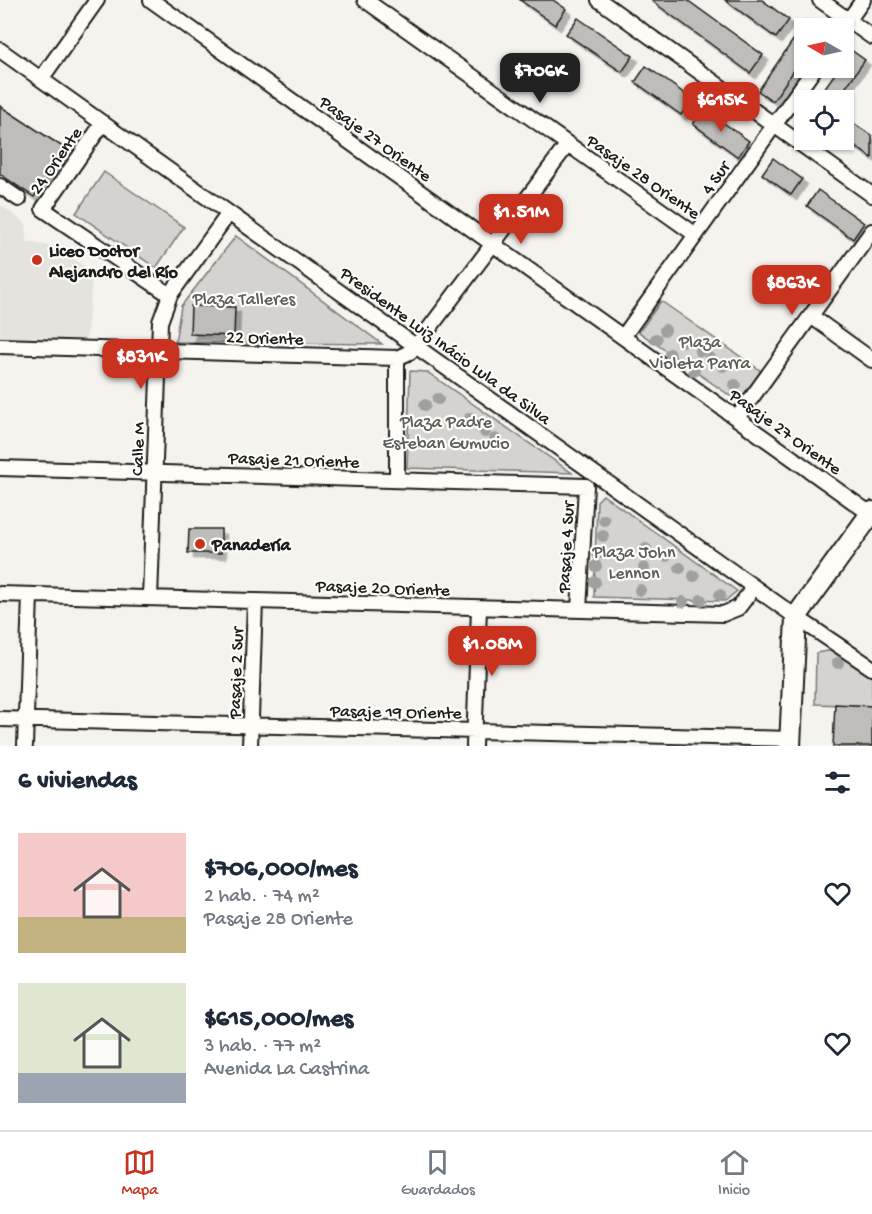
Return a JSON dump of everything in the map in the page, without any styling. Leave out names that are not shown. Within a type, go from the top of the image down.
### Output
[{"type":"street","points":[[41,79],[97,0]]},
{"type":"street","name":"Pasaje 27 Oriente","points":[[151,0],[872,514]]},
{"type":"street","name":"Pasaje 28 Oriente","points":[[365,0],[696,235]]},
{"type":"street","points":[[599,0],[872,195]]},
{"type":"street","points":[[820,0],[839,18]]},
{"type":"street","points":[[850,18],[863,0]]},
{"type":"street","points":[[854,28],[872,37]]},
{"type":"street","name":"Presidente Luiz Inácio Lula da Silva","points":[[0,50],[796,617],[872,668]]},
{"type":"street","name":"4 Sur","points":[[623,337],[808,78]]},
{"type":"street","name":"24 Oriente","points":[[103,123],[43,209],[170,295]]},
{"type":"street","points":[[397,480],[397,358],[410,352],[416,346],[568,144]]},
{"type":"street","name":"24 Oriente","points":[[0,186],[19,199]]},
{"type":"street","name":"Calle M","points":[[150,598],[160,322],[170,295],[229,213]]},
{"type":"street","points":[[737,418],[872,231]]},
{"type":"street","points":[[811,316],[872,360]]},
{"type":"street","name":"22 Oriente","points":[[0,346],[397,358]]},
{"type":"street","name":"Pasaje 21 Oriente","points":[[0,468],[586,486]]},
{"type":"street","points":[[586,486],[595,474]]},
{"type":"street","name":"Pasaje 4 Sur","points":[[579,610],[586,486]]},
{"type":"street","points":[[790,742],[796,617],[872,514]]},
{"type":"street","name":"Pasaje 20 Oriente","points":[[0,594],[723,614],[738,608],[754,587]]},
{"type":"street","points":[[25,746],[30,595]]},
{"type":"street","name":"Pasaje 2 Sur","points":[[250,746],[255,602]]},
{"type":"street","points":[[474,746],[479,608]]},
{"type":"street","name":"Pasaje 19 Oriente","points":[[0,719],[475,731],[790,742]]},
{"type":"shaded area","name":"Liceo Doctor Alejandro del Río","points":[[0,204],[26,224],[26,242],[56,247],[93,272],[86,340],[0,337]]},
{"type":"green space","points":[[104,172],[184,227],[156,268],[76,213]]},
{"type":"green space","name":"Plaza Talleres","points":[[236,236],[382,344],[175,342],[181,306]]},
{"type":"green space","name":"Plaza Violeta Parra","points":[[661,301],[761,371],[739,402],[639,332]]},
{"type":"green space","name":"Plaza Padre Esteban Gumucio","points":[[410,371],[427,372],[572,473],[407,468]]},
{"type":"green space","name":"Plaza John Lennon","points":[[603,495],[737,591],[725,601],[594,597],[597,501]]},
{"type":"green space","points":[[834,650],[872,676],[872,706],[815,704],[816,653]]},
{"type":"building","points":[[520,0],[553,0],[566,9],[555,25]]},
{"type":"building","points":[[653,0],[687,0],[763,55],[750,73]]},
{"type":"building","points":[[725,0],[762,0],[789,20],[776,38]]},
{"type":"building","points":[[578,18],[633,56],[622,72],[566,34]]},
{"type":"building","points":[[794,39],[794,71],[773,101],[758,91]]},
{"type":"building","points":[[854,52],[865,60],[854,76]]},
{"type":"building","points":[[646,66],[692,99],[681,115],[635,82]]},
{"type":"building","points":[[832,78],[852,78],[844,90],[823,90]]},
{"type":"building","points":[[0,106],[66,149],[34,197],[0,174]]},
{"type":"building","points":[[704,109],[749,141],[738,157],[693,124]]},
{"type":"building","points":[[854,123],[872,136],[872,158],[854,146]]},
{"type":"building","points":[[773,158],[802,179],[791,195],[762,174]]},
{"type":"building","points":[[818,190],[864,223],[853,239],[807,206]]},
{"type":"building","points":[[191,306],[235,307],[234,336],[190,334]]},
{"type":"building","points":[[189,529],[221,529],[221,553],[188,553]]},
{"type":"building","points":[[835,704],[872,706],[872,746],[833,746]]},
{"type":"place","name":"Liceo Doctor Alejandro del Río","points":[[37,260]]},
{"type":"place","name":"Panadería","points":[[200,544]]}]
